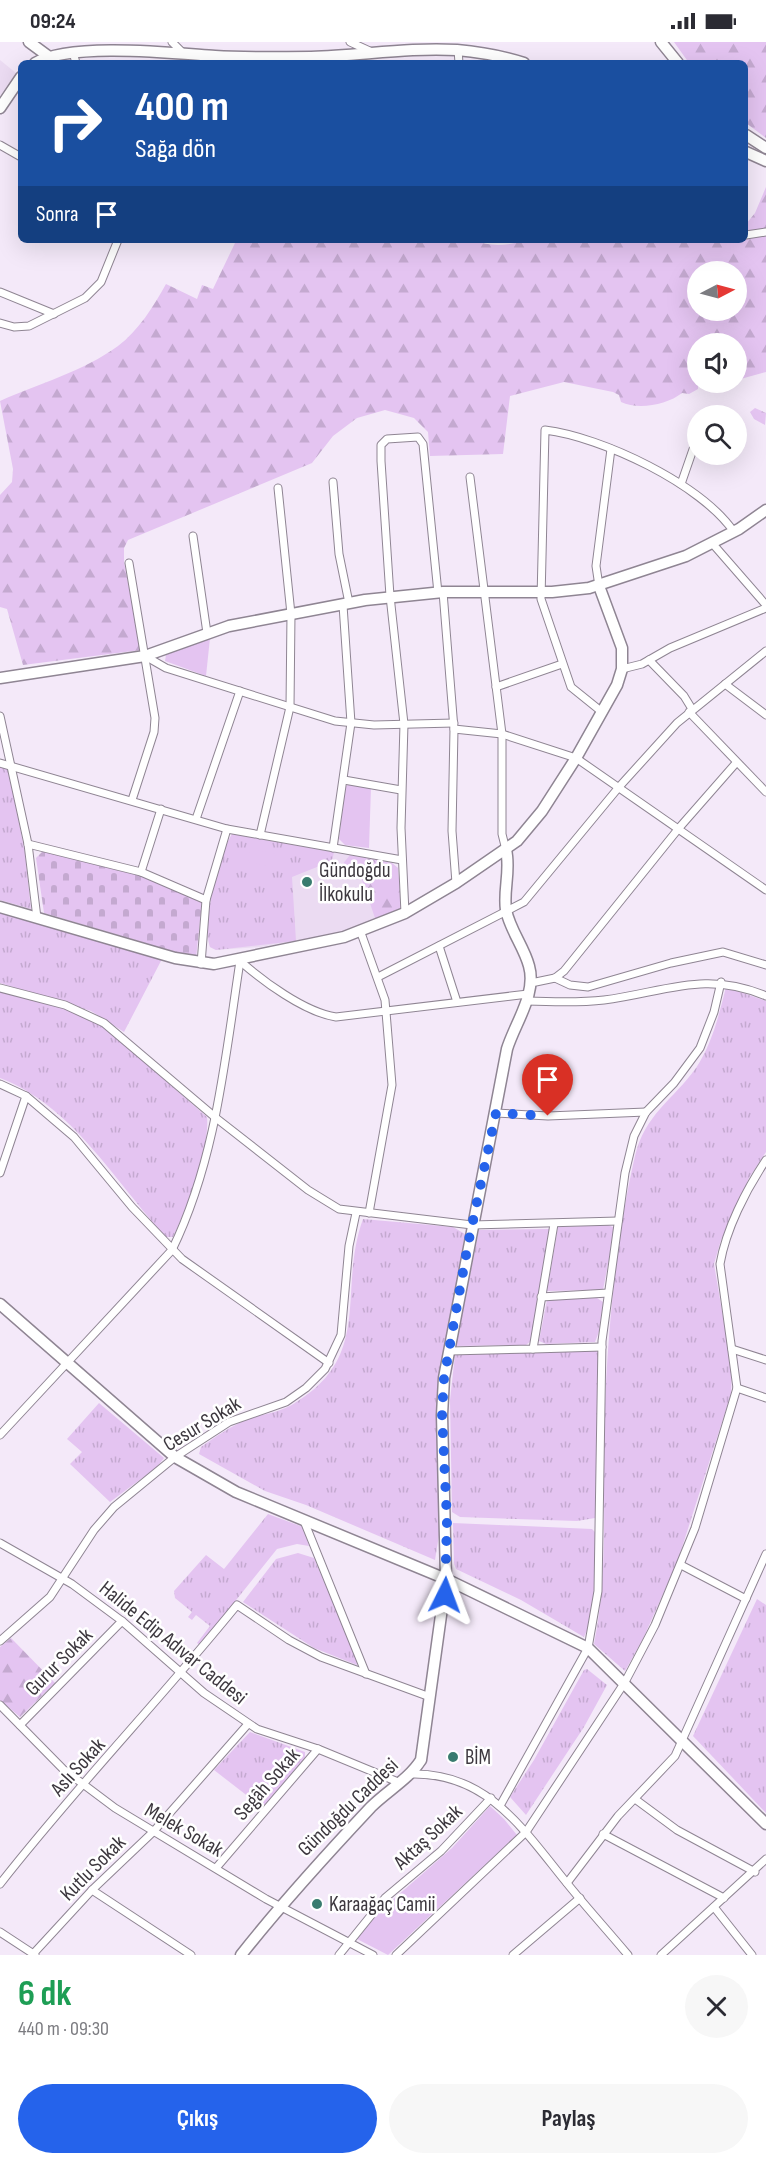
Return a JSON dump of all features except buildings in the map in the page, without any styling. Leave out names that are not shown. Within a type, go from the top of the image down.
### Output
[{"type":"street","points":[[29,42],[48,56],[75,58],[141,48],[182,52],[215,59],[376,54],[409,50],[458,50],[491,54],[513,60]]},
{"type":"street","points":[[172,42],[182,52]]},
{"type":"street","points":[[350,42],[376,54]]},
{"type":"street","points":[[661,42],[676,60]]},
{"type":"street","points":[[458,50],[459,60]]},
{"type":"street","points":[[41,60],[48,56]]},
{"type":"street","points":[[0,108],[18,81]]},
{"type":"street","points":[[748,136],[766,148]]},
{"type":"street","points":[[0,145],[18,155]]},
{"type":"street","points":[[748,153],[766,161]]},
{"type":"street","points":[[748,235],[766,232]]},
{"type":"street","points":[[0,323],[23,328],[85,298],[96,288],[117,243]]},
{"type":"street","points":[[0,292],[54,314]]},
{"type":"street","points":[[602,712],[575,691],[562,664],[540,592],[545,430],[573,435],[611,449],[681,484],[716,510],[734,532]]},
{"type":"street","points":[[405,914],[401,789],[404,724],[390,596],[381,449],[384,441],[392,438],[418,437],[423,444],[454,726],[452,831],[456,883]]},
{"type":"street","points":[[0,907],[201,964],[240,961],[361,933],[405,914],[506,850],[531,825],[576,758],[602,712],[622,669],[622,648],[599,586],[596,566],[611,449]]},
{"type":"street","points":[[681,484],[688,465]]},
{"type":"street","points":[[470,477],[482,591],[502,734],[502,834],[508,869],[507,913],[530,967],[528,993]]},
{"type":"street","points":[[333,482],[346,604],[351,723],[333,848]]},
{"type":"street","points":[[260,835],[290,707],[291,614],[278,488]]},
{"type":"street","points":[[0,678],[145,656],[207,633],[291,614],[390,596],[440,592],[540,592],[599,586],[686,556],[734,532],[766,510]]},
{"type":"street","points":[[193,536],[207,633]]},
{"type":"street","points":[[622,669],[649,660],[670,648],[766,607],[712,543]]},
{"type":"street","points":[[129,563],[155,724],[132,800]]},
{"type":"street","points":[[378,977],[507,913],[530,897],[619,787],[691,711],[766,651]]},
{"type":"street","points":[[145,656],[166,668],[290,707],[351,723],[454,726],[502,734],[576,758],[766,890]]},
{"type":"street","points":[[649,660],[684,696],[691,711],[736,763],[766,792]]},
{"type":"street","points":[[496,687],[562,664]]},
{"type":"street","points":[[725,684],[766,714]]},
{"type":"street","points":[[196,819],[240,691]]},
{"type":"street","points":[[0,716],[28,844],[37,918]]},
{"type":"street","points":[[0,763],[228,829],[402,860]]},
{"type":"street","points":[[528,993],[564,971],[679,828],[736,763]]},
{"type":"street","points":[[344,780],[401,789]]},
{"type":"street","points":[[141,872],[161,809]]},
{"type":"street","points":[[201,964],[206,900],[228,829]]},
{"type":"street","points":[[28,844],[141,872],[206,900]]},
{"type":"street","points":[[361,933],[378,977],[387,1012],[391,1096],[369,1213]]},
{"type":"street","points":[[439,946],[457,1002]]},
{"type":"street","points":[[555,978],[570,985],[588,987],[671,963],[723,952],[766,965]]},
{"type":"street","points":[[240,961],[276,988],[324,1014],[341,1017],[528,993],[603,1000],[701,982],[721,982],[766,996]]},
{"type":"street","points":[[0,1435],[172,1250],[190,1213],[216,1118],[240,961]]},
{"type":"street","points":[[501,1804],[588,1648],[598,1591],[602,1347],[618,1221],[630,1149],[646,1112],[674,1083],[700,1048],[714,1012],[721,982]]},
{"type":"street","points":[[0,988],[65,1005],[104,1023],[216,1118],[308,1190],[339,1209],[356,1213],[472,1225],[618,1221]]},
{"type":"street","name":"Gündoğdu Caddesi","points":[[241,1955],[280,1906],[398,1782],[411,1774],[421,1760],[444,1611],[446,1579],[442,1414],[444,1378],[507,1049],[528,993]]},
{"type":"street","points":[[0,1084],[26,1096],[74,1137],[132,1207],[172,1250],[329,1363]]},
{"type":"street","points":[[0,1173],[26,1096]]},
{"type":"street","points":[[496,1113],[548,1116],[646,1112]]},
{"type":"street","points":[[396,1955],[526,1832],[625,1682],[655,1625],[681,1565],[737,1388],[720,1264],[723,1248],[734,1223],[754,1178],[766,1160]]},
{"type":"street","name":"Cesur Sokak","points":[[0,1641],[50,1597],[94,1530],[114,1507],[175,1457],[229,1422],[286,1402],[306,1388],[329,1363],[341,1335],[349,1246],[356,1213]]},
{"type":"street","points":[[533,1349],[554,1224]]},
{"type":"street","points":[[541,1297],[608,1293]]},
{"type":"street","points":[[0,1304],[175,1457],[236,1492],[446,1579],[588,1648],[683,1739],[766,1824]]},
{"type":"street","points":[[450,1351],[602,1347]]},
{"type":"street","points":[[732,1349],[766,1360]]},
{"type":"street","points":[[737,1388],[766,1398]]},
{"type":"street","points":[[303,1518],[366,1674],[430,1697]]},
{"type":"street","name":"Halide Edip Adıvar Caddesi","points":[[0,1543],[61,1577],[122,1621],[204,1693],[249,1724],[398,1782]]},
{"type":"street","points":[[567,1883],[603,1834],[675,1756],[766,1554]]},
{"type":"street","points":[[681,1565],[746,1599]]},
{"type":"street","name":"Aslı Sokak","points":[[0,1884],[182,1673],[237,1605],[289,1640],[321,1657],[366,1674]]},
{"type":"street","name":"Gurur Sokak","points":[[20,1725],[122,1621]]},
{"type":"street","name":"Melek Sokak","points":[[0,1705],[63,1769],[153,1832],[280,1906],[373,1955]]},
{"type":"street","name":"Kutlu Sokak","points":[[34,1955],[92,1890],[153,1832],[249,1724]]},
{"type":"street","name":"Segâh Sokak","points":[[216,1868],[318,1749]]},
{"type":"street","points":[[411,1774],[448,1779],[501,1804],[628,1955]]},
{"type":"street","name":"Aktaş Sokak","points":[[339,1955],[385,1898],[447,1845],[491,1798]]},
{"type":"street","points":[[635,1799],[677,1830],[754,1872]]},
{"type":"street","points":[[603,1834],[724,1898]]},
{"type":"street","points":[[661,1955],[766,1859]]},
{"type":"street","points":[[92,1890],[191,1955]]},
{"type":"street","points":[[513,1955],[580,1898]]},
{"type":"street","points":[[714,1907],[752,1955]]},
{"type":"street","points":[[0,1932],[34,1955]]},
{"type":"shaded area","points":[[0,60],[16,73],[0,96]]},
{"type":"shaded area","name":"Gündoğdu İlkokulu","points":[[232,834],[392,863],[398,868],[376,921],[334,934],[260,947],[216,950],[210,947],[207,938],[211,897]]},
{"type":"green space","points":[[674,42],[766,42],[766,138],[748,124],[748,60],[687,60]]},
{"type":"green space","points":[[766,187],[766,372],[747,377],[747,333],[687,333],[687,393],[691,393],[689,394],[682,393],[661,403],[636,406],[621,402],[619,395],[613,392],[564,382],[510,396],[503,454],[430,456],[428,432],[414,418],[385,410],[357,418],[333,436],[312,463],[128,540],[124,548],[124,562],[141,650],[23,665],[7,609],[0,607],[0,495],[12,482],[13,469],[0,401],[76,370],[118,346],[145,318],[166,284],[197,299],[202,285],[213,289],[235,243],[483,243],[499,245],[515,243],[748,243],[748,222],[755,213]]},
{"type":"green space","points":[[755,408],[766,413],[765,425],[754,419],[750,412]]},
{"type":"green space","points":[[210,638],[206,676],[165,661],[166,655]]},
{"type":"green space","points":[[0,765],[8,767],[25,853],[31,909],[0,900]]},
{"type":"green space","points":[[349,784],[371,787],[369,848],[345,845],[339,839],[345,787]]},
{"type":"green space","points":[[232,834],[334,852],[332,861],[292,877],[296,941],[216,950],[210,947],[208,923],[213,890],[222,857]]},
{"type":"green space","points":[[250,849],[276,854],[274,867],[248,862]]},
{"type":"green space","points":[[43,851],[141,876],[202,902],[196,958],[44,913],[36,858]]},
{"type":"green space","points":[[350,855],[392,863],[398,868],[402,910],[376,921],[360,874],[356,869],[341,866]]},
{"type":"green space","points":[[0,912],[162,959],[124,1032],[91,1011],[0,983]]},
{"type":"green space","points":[[726,987],[766,1001],[766,1152],[749,1178],[721,1240],[714,1264],[732,1370],[731,1394],[678,1560],[643,1639],[625,1671],[594,1644],[603,1566],[607,1368],[622,1223],[640,1141],[653,1118],[702,1059],[714,1029]]},
{"type":"green space","points":[[0,992],[63,1008],[102,1025],[207,1117],[205,1145],[201,1161],[191,1194],[173,1237],[166,1237],[71,1126],[50,1107],[0,1078]]},
{"type":"green space","points":[[363,1219],[453,1227],[465,1234],[441,1369],[440,1529],[435,1560],[306,1505],[265,1491],[199,1454],[201,1447],[235,1425],[284,1409],[295,1403],[320,1384],[335,1364],[344,1343],[349,1320],[356,1246]]},
{"type":"green space","points":[[608,1225],[615,1228],[603,1290],[547,1291],[558,1227]]},
{"type":"green space","points":[[550,1229],[531,1341],[526,1345],[456,1346],[479,1230]]},
{"type":"green space","points":[[597,1298],[603,1302],[600,1329],[595,1342],[546,1344],[539,1341],[547,1300]]},
{"type":"green space","points":[[593,1350],[599,1352],[595,1518],[577,1521],[460,1517],[452,1512],[450,1400],[455,1355]]},
{"type":"green space","points":[[99,1403],[164,1458],[157,1467],[110,1502],[70,1464],[82,1452],[67,1439]]},
{"type":"green space","points":[[268,1514],[303,1527],[309,1546],[297,1544],[277,1549],[200,1645],[197,1643],[210,1626],[196,1615],[192,1620],[188,1617],[192,1612],[175,1598],[174,1591],[206,1555],[224,1569]]},
{"type":"green space","points":[[453,1523],[592,1529],[595,1532],[596,1586],[592,1613],[584,1637],[521,1600],[456,1569]]},
{"type":"green space","points":[[298,1553],[314,1558],[357,1658],[357,1665],[314,1648],[243,1602],[276,1559]]},
{"type":"green space","points":[[757,1599],[766,1605],[766,1813],[693,1736]]},
{"type":"green space","points":[[11,1638],[55,1683],[20,1717],[0,1700],[0,1647]]},
{"type":"green space","points":[[587,1669],[607,1685],[584,1727],[526,1815],[510,1797],[534,1760],[584,1670]]},
{"type":"green space","points":[[250,1732],[305,1752],[305,1760],[263,1808],[214,1770]]},
{"type":"green space","points":[[490,1806],[517,1835],[388,1955],[357,1939],[381,1910],[452,1848]]},
{"type":"place","name":"Gündoğdu İlkokulu","points":[[307,882]]},
{"type":"place","name":"BİM","points":[[453,1757]]},
{"type":"place","name":"Karaağaç Camii","points":[[317,1904]]},
{"type":"route","points":[[445,1595],[447,1520],[442,1414],[444,1378],[468,1244],[496,1113],[548,1116]]}]
